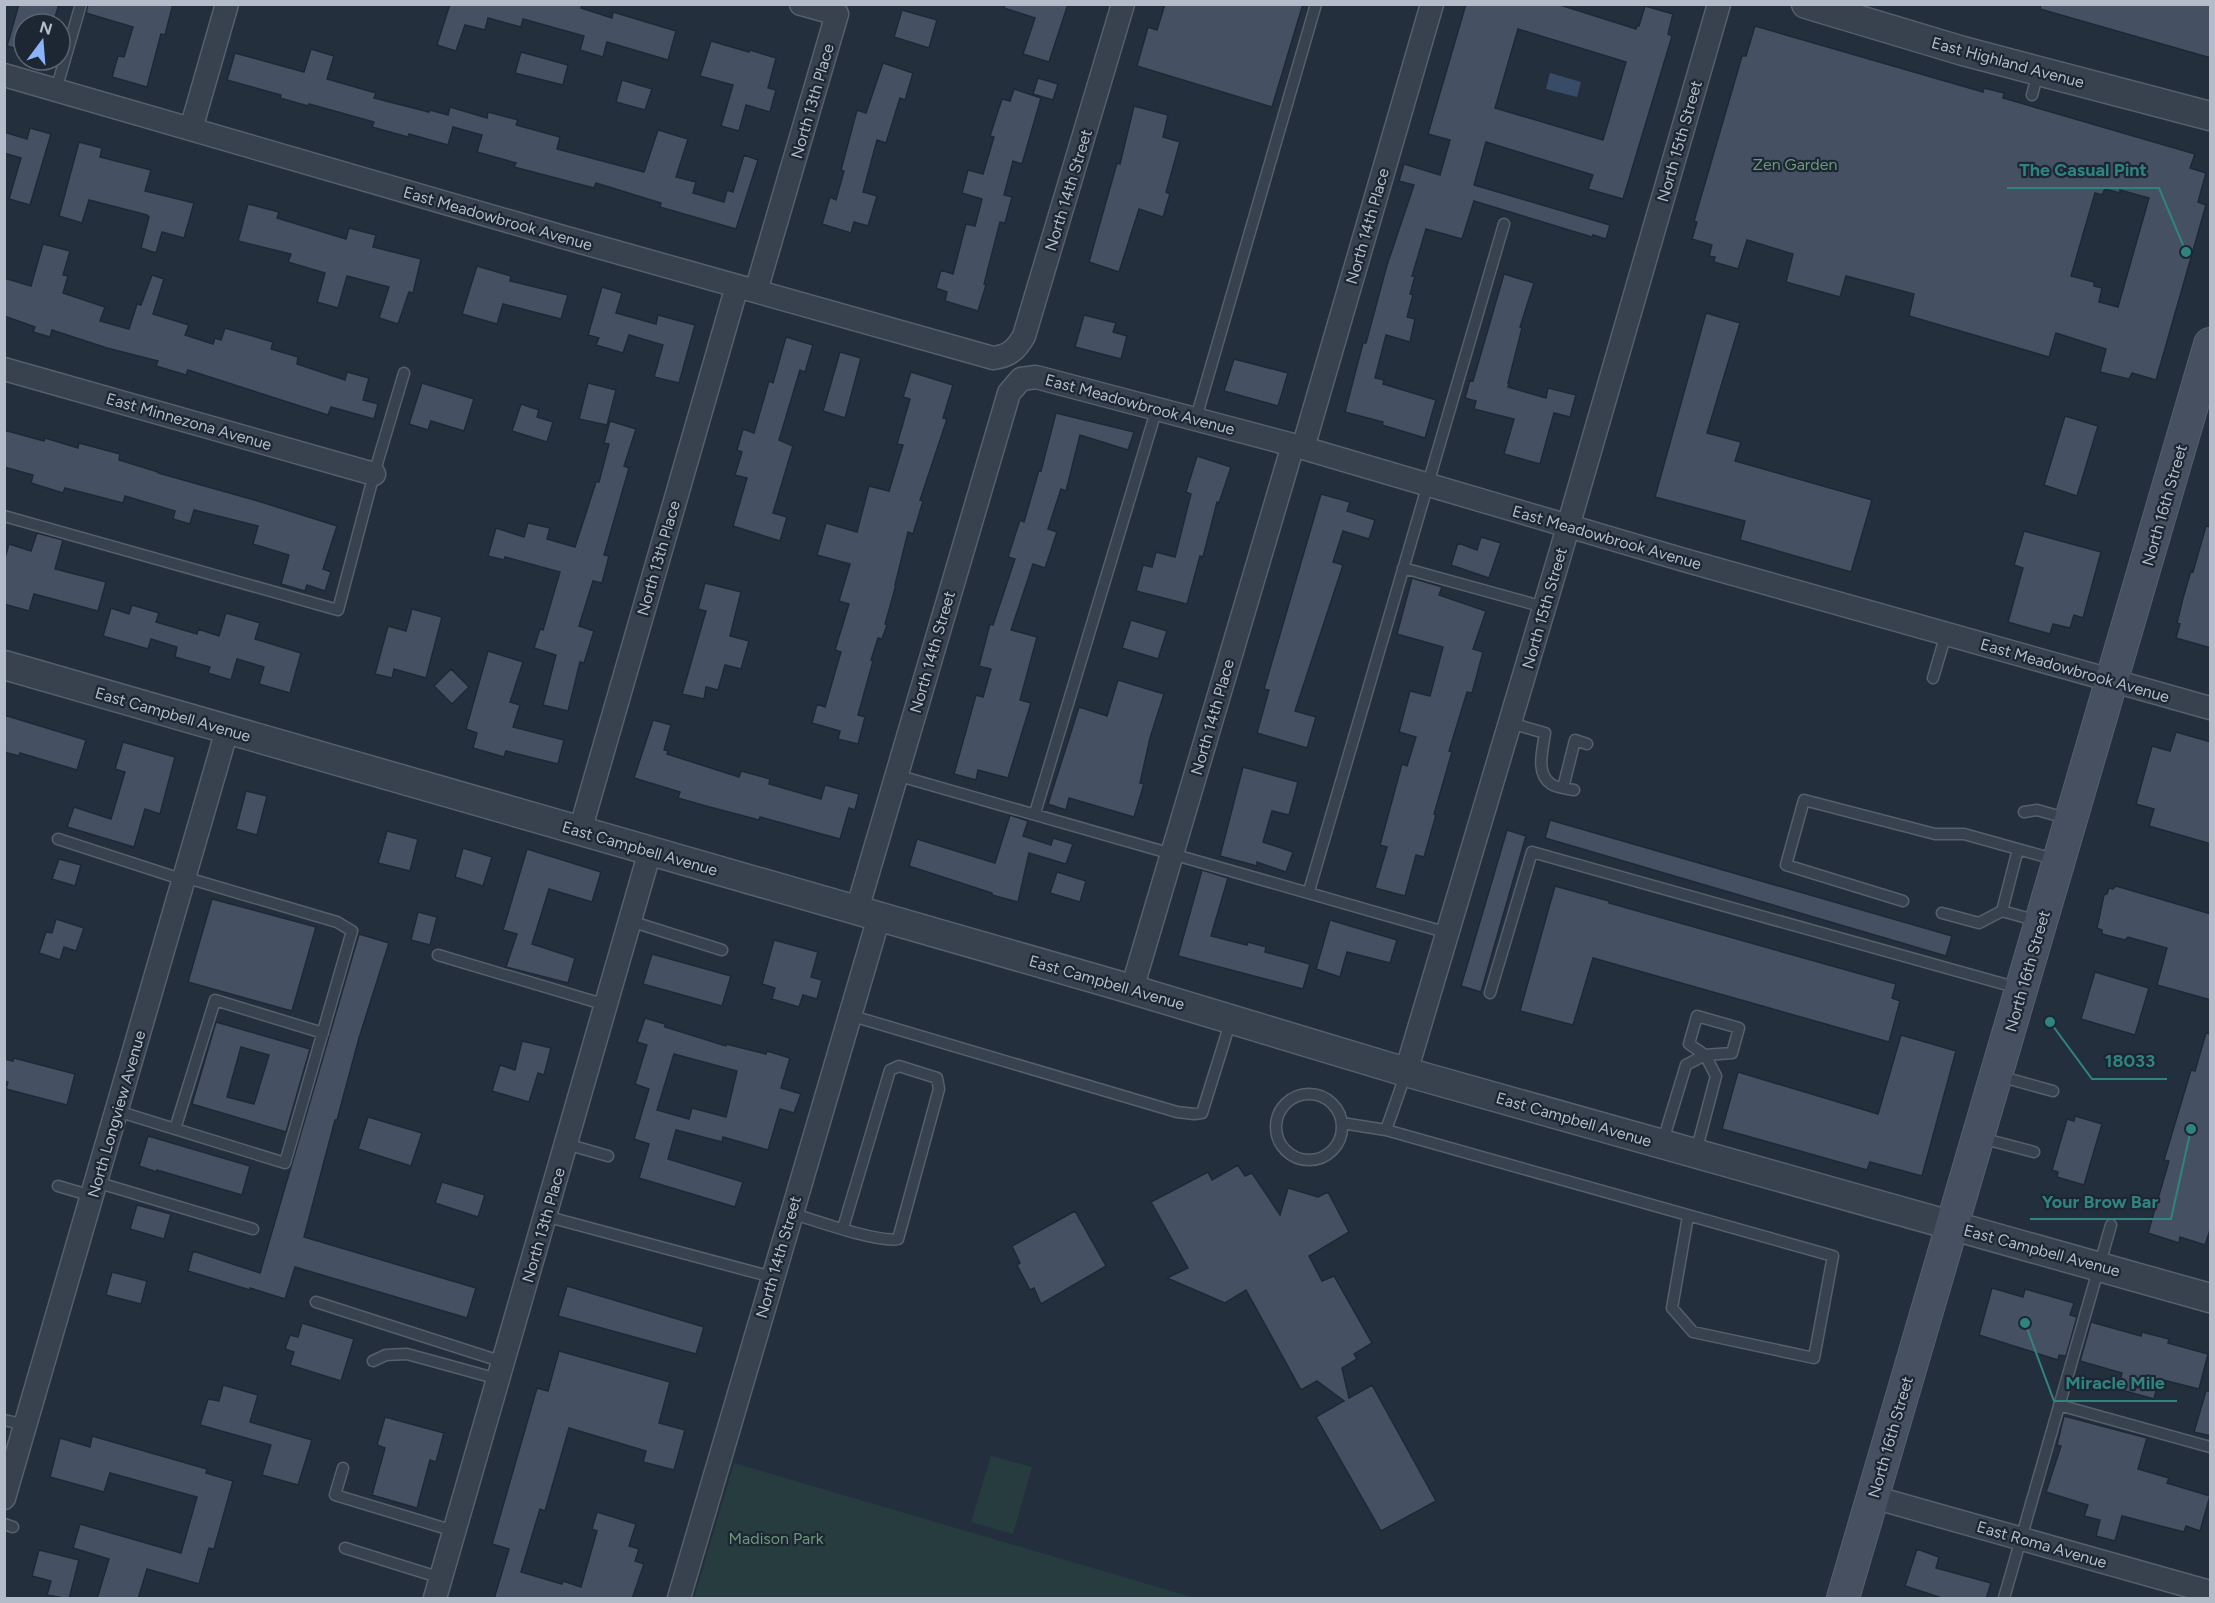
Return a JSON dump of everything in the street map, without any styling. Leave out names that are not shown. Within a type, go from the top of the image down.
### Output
[{"type":"main road","name":"North 16th Street","points":[[1843,1599],[2211,344]]},
{"type":"street","points":[[191,129],[227,4]]},
{"type":"street","name":"North 13th Place","points":[[580,831],[746,289],[837,14],[801,4]]},
{"type":"street","name":"North 14th Street","points":[[993,357],[1006,356],[1017,347],[1024,336],[1123,4]]},
{"type":"street","name":"North 14th Place","points":[[1132,989],[1432,4]]},
{"type":"street","name":"North 15th Street","points":[[1406,1072],[1568,526],[1719,4]]},
{"type":"street","name":"East Highland Avenue","points":[[1806,4],[2035,83],[2211,116]]},
{"type":"street","name":"East Meadowbrook Avenue","points":[[4,75],[746,289],[993,357]]},
{"type":"street","name":"East Minnezona Avenue","points":[[4,369],[374,474]]},
{"type":"street","name":"East Meadowbrook Avenue","points":[[1009,393],[1021,380],[1036,377],[1157,407],[2211,708]]},
{"type":"street","name":"North 14th Street","points":[[679,1599],[849,1015],[896,775],[1009,393]]},
{"type":"street","name":"East Campbell Avenue","points":[[4,665],[1132,989],[1406,1072],[2211,1298]]},
{"type":"street","name":"North Longview Avenue","points":[[4,1498],[15,1423],[94,1189],[227,729]]},
{"type":"street","name":"North 13th Place","points":[[438,1588],[650,851]]},
{"type":"street","name":"East Roma Avenue","points":[[1873,1497],[2211,1592]]},
{"type":"lane","points":[[56,90],[81,4]]},
{"type":"lane","points":[[1196,418],[1316,4]]},
{"type":"lane","points":[[1309,891],[1504,224]]},
{"type":"lane","points":[[4,516],[338,610],[374,474],[404,374]]},
{"type":"lane","points":[[1035,813],[1157,407]]},
{"type":"lane","points":[[1402,568],[1544,607]]},
{"type":"lane","points":[[1932,678],[1946,634]]},
{"type":"lane","points":[[1510,723],[1545,734],[1541,763],[1544,775],[1551,784],[1574,790]]},
{"type":"lane","points":[[1563,788],[1575,740],[1587,744]]},
{"type":"lane","points":[[896,775],[1309,891],[1448,933]]},
{"type":"lane","points":[[1903,900],[1786,865],[1804,801],[1935,834],[1964,834],[2060,861]]},
{"type":"lane","points":[[2024,812],[2037,810],[2072,819]]},
{"type":"lane","points":[[58,839],[337,922],[352,931],[285,1163],[117,1111]]},
{"type":"lane","points":[[2002,911],[2018,849]]},
{"type":"lane","points":[[1490,993],[1532,852],[2022,990]]},
{"type":"lane","points":[[1942,913],[1979,923],[2002,911],[2041,922]]},
{"type":"lane","points":[[630,921],[722,950]]},
{"type":"lane","points":[[438,955],[606,1005]]},
{"type":"lane","points":[[175,1129],[215,1000],[322,1033]]},
{"type":"lane","points":[[849,1015],[1177,1112],[1194,1114],[1202,1113],[1231,1019]]},
{"type":"lane","points":[[1662,1144],[1686,1065],[1705,1055],[1732,1053],[1739,1029],[1697,1016],[1689,1044],[1705,1055],[1716,1076],[1696,1154]]},
{"type":"lane","points":[[791,1213],[843,1228],[889,1241],[898,1239],[939,1089],[937,1078],[899,1066],[890,1070],[843,1228]]},
{"type":"lane","points":[[1386,1130],[1406,1072]]},
{"type":"lane","points":[[1996,1075],[2053,1091]]},
{"type":"lane","points":[[1302,1094],[1323,1097],[1332,1103],[1339,1112],[1342,1123],[1337,1144],[1330,1153],[1320,1158],[1309,1160],[1289,1153],[1277,1136],[1278,1114],[1292,1098],[1302,1094]]},
{"type":"lane","points":[[1342,1123],[1386,1130],[1833,1256],[1814,1358],[1693,1332],[1672,1308],[1689,1216]]},
{"type":"lane","points":[[1978,1137],[2034,1152]]},
{"type":"lane","points":[[566,1144],[608,1156]]},
{"type":"lane","points":[[58,1186],[94,1189],[253,1229]]},
{"type":"lane","points":[[545,1216],[772,1277]]},
{"type":"lane","points":[[2004,1599],[2111,1225]]},
{"type":"lane","points":[[316,1302],[501,1370]]},
{"type":"lane","points":[[373,1361],[386,1355],[407,1354],[501,1370]]},
{"type":"lane","points":[[2060,1405],[2211,1447]]},
{"type":"lane","points":[[343,1468],[335,1495],[454,1531]]},
{"type":"lane","points":[[345,1548],[438,1588]]},
{"type":"green space","points":[[991,1456],[1032,1467],[1013,1534],[971,1522]]},
{"type":"green space","name":"Madison Park","points":[[734,1463],[1195,1598],[694,1598]]},
{"type":"water","points":[[1550,73],[1581,82],[1577,97],[1546,89]]},
{"type":"building","points":[[19,4],[59,4],[57,12],[17,12]]},
{"type":"building","points":[[88,4],[173,4],[165,35],[161,34],[147,87],[112,77],[118,56],[124,57],[133,27],[86,13]]},
{"type":"building","points":[[450,4],[582,4],[581,8],[612,18],[613,12],[676,31],[668,60],[607,42],[603,57],[580,50],[584,36],[523,19],[521,27],[488,18],[485,30],[465,25],[456,51],[437,45]]},
{"type":"building","points":[[1005,4],[1068,4],[1049,62],[1023,54],[1035,18],[1004,8]]},
{"type":"building","points":[[1165,4],[1303,4],[1272,107],[1137,66],[1148,27],[1157,30]]},
{"type":"building","points":[[1466,4],[1557,4],[1636,29],[1645,6],[1673,14],[1668,34],[1672,36],[1623,199],[1588,189],[1593,175],[1486,142],[1474,185],[1610,225],[1606,239],[1593,235],[1592,237],[1474,201],[1462,239],[1426,229],[1412,276],[1415,276],[1410,294],[1413,295],[1407,317],[1415,319],[1410,342],[1386,335],[1375,378],[1384,380],[1383,384],[1436,400],[1425,438],[1382,425],[1383,422],[1345,412],[1363,343],[1366,343],[1387,265],[1414,185],[1399,181],[1404,164],[1440,175],[1450,140],[1428,134]],"holes":[[[1518,29],[1626,62],[1603,140],[1495,108]]]},
{"type":"building","points":[[2041,4],[2211,4],[2211,58],[2040,9]]},
{"type":"building","points":[[902,10],[937,20],[929,48],[894,37]]},
{"type":"building","points":[[1755,26],[1983,92],[1984,88],[2004,93],[2003,98],[2195,154],[2190,168],[2206,173],[2198,202],[2206,205],[2156,380],[2132,373],[2129,379],[2100,372],[2106,349],[2056,333],[2049,357],[1909,316],[1914,294],[1846,276],[1840,297],[1786,282],[1793,254],[1747,240],[1738,269],[1714,262],[1715,257],[1709,256],[1712,245],[1692,239],[1697,222],[1694,221],[1742,56],[1746,56]],"holes":[[[2105,189],[2120,193],[2120,190],[2149,198],[2118,307],[2099,302],[2102,288],[2094,286],[2094,282],[2071,276],[2095,193],[2102,195]]]},
{"type":"building","points":[[12,28],[12,47],[7,46]]},
{"type":"building","points":[[711,41],[776,58],[768,88],[776,90],[770,112],[746,105],[739,131],[721,126],[733,85],[700,76]]},
{"type":"building","points":[[311,49],[334,56],[327,79],[376,93],[374,98],[448,115],[450,107],[487,118],[488,112],[518,120],[516,125],[560,137],[557,149],[644,172],[658,130],[688,139],[676,177],[696,182],[693,193],[724,202],[727,190],[733,192],[744,155],[758,160],[736,229],[660,207],[661,203],[596,183],[594,188],[514,167],[516,163],[477,152],[482,135],[453,127],[448,145],[409,134],[408,137],[372,127],[374,122],[280,98],[281,95],[227,80],[235,53],[304,72]]},
{"type":"building","points":[[521,52],[568,65],[563,85],[515,73]]},
{"type":"building","points":[[883,63],[913,73],[905,100],[900,98],[886,143],[877,140],[863,192],[877,196],[868,226],[854,222],[851,233],[822,224],[830,197],[836,200],[844,171],[841,170],[857,110],[866,113]]},
{"type":"building","points":[[1038,78],[1058,84],[1053,100],[1033,94]]},
{"type":"building","points":[[622,80],[652,89],[645,110],[616,102]]},
{"type":"building","points":[[1014,89],[1041,98],[1022,164],[1013,161],[1004,195],[1012,197],[1005,223],[1000,222],[978,311],[945,301],[947,292],[936,288],[941,270],[953,274],[966,224],[975,226],[982,199],[962,193],[968,170],[983,174],[994,137],[990,136],[1002,99],[1010,101]]},
{"type":"building","points":[[1134,106],[1168,115],[1163,137],[1180,142],[1166,192],[1170,194],[1163,217],[1139,209],[1119,272],[1089,262],[1117,163],[1120,164]]},
{"type":"building","points":[[30,128],[51,134],[30,205],[9,199],[21,158],[4,153],[4,132],[27,139]]},
{"type":"building","points":[[79,142],[102,148],[100,157],[151,170],[145,191],[194,203],[184,238],[162,232],[156,253],[141,248],[149,217],[147,215],[89,200],[82,223],[59,216]]},
{"type":"building","points":[[248,204],[279,212],[277,218],[346,239],[349,228],[376,235],[373,247],[421,259],[413,293],[409,292],[398,324],[379,318],[389,287],[347,276],[338,308],[317,302],[325,273],[288,262],[291,254],[238,241]]},
{"type":"building","points":[[43,244],[70,251],[63,275],[68,276],[63,293],[105,307],[100,321],[129,329],[137,304],[141,305],[152,275],[164,279],[153,314],[189,325],[185,335],[213,344],[215,338],[221,340],[225,328],[273,342],[271,349],[298,357],[297,364],[345,380],[347,372],[369,378],[363,400],[378,404],[374,419],[331,407],[328,415],[188,370],[186,375],[156,366],[158,361],[107,348],[52,330],[50,337],[33,332],[35,327],[4,316],[4,278],[31,286]]},
{"type":"building","points":[[477,266],[511,276],[510,281],[568,295],[561,319],[503,304],[497,324],[462,314]]},
{"type":"building","points":[[1504,274],[1534,283],[1520,327],[1522,328],[1508,387],[1546,398],[1548,388],[1576,395],[1570,417],[1554,413],[1540,464],[1504,454],[1514,419],[1474,409],[1476,401],[1465,398],[1470,380],[1473,381]]},
{"type":"building","points":[[602,287],[622,293],[616,313],[656,324],[658,315],[695,325],[679,383],[654,377],[663,345],[629,335],[623,353],[596,345],[599,338],[588,335]]},
{"type":"building","points":[[1706,313],[1740,323],[1707,433],[1741,442],[1735,461],[1872,500],[1851,572],[1740,540],[1745,521],[1655,497]]},
{"type":"building","points":[[1084,315],[1116,323],[1113,332],[1127,336],[1121,359],[1075,347]]},
{"type":"building","points":[[786,337],[813,345],[805,372],[800,370],[779,440],[793,446],[773,513],[787,517],[780,541],[733,526],[747,478],[735,475],[742,452],[737,450],[743,429],[754,433],[769,381],[773,383]]},
{"type":"building","points":[[840,352],[861,358],[845,418],[823,411]]},
{"type":"building","points":[[1234,359],[1288,373],[1278,406],[1224,391]]},
{"type":"building","points":[[911,372],[953,385],[943,418],[947,419],[920,500],[923,501],[913,534],[908,532],[885,624],[887,625],[882,639],[878,638],[871,660],[873,661],[858,715],[865,717],[858,744],[838,739],[840,731],[812,723],[817,704],[825,707],[841,652],[835,650],[849,604],[839,601],[850,564],[817,555],[826,523],[857,532],[869,486],[889,491],[903,445],[897,444],[910,399],[903,397]]},
{"type":"building","points":[[422,383],[474,399],[464,431],[431,421],[428,430],[409,424]]},
{"type":"building","points":[[588,383],[616,390],[607,425],[579,419]]},
{"type":"building","points":[[521,404],[539,410],[537,417],[553,422],[547,442],[512,431]]},
{"type":"building","points":[[1056,413],[1134,432],[1128,450],[1080,435],[1066,491],[1061,489],[1048,529],[1057,532],[1045,568],[1033,564],[1011,630],[1037,637],[1020,700],[1031,703],[1008,778],[978,770],[976,780],[954,774],[976,695],[983,697],[991,669],[979,666],[990,624],[993,625],[1015,559],[1008,557],[1020,520],[1024,522],[1039,470],[1041,471]]},
{"type":"building","points":[[2065,416],[2098,426],[2077,496],[2044,485]]},
{"type":"building","points":[[610,421],[636,429],[624,466],[629,468],[604,555],[609,556],[602,583],[593,581],[579,626],[594,631],[584,663],[580,662],[568,711],[543,705],[556,655],[534,648],[540,629],[543,630],[560,572],[505,557],[504,560],[488,556],[496,528],[524,537],[528,523],[550,528],[547,539],[575,547],[596,482],[599,482],[609,444],[604,443]]},
{"type":"building","points":[[4,430],[44,441],[45,438],[78,448],[79,443],[120,454],[119,460],[158,473],[337,526],[323,569],[331,572],[325,591],[307,585],[305,591],[281,584],[289,555],[253,544],[258,526],[194,510],[190,524],[173,519],[175,511],[125,496],[123,503],[65,488],[63,493],[31,483],[33,475],[4,467]]},
{"type":"building","points":[[1197,456],[1231,467],[1219,503],[1217,502],[1203,557],[1200,556],[1187,604],[1136,591],[1143,565],[1152,567],[1156,552],[1175,557],[1191,494],[1186,492]]},
{"type":"building","points":[[1321,494],[1350,502],[1347,511],[1375,520],[1369,539],[1343,531],[1333,562],[1343,565],[1295,711],[1316,717],[1307,748],[1257,733],[1269,690],[1264,689]]},
{"type":"building","points":[[2206,526],[2211,527],[2211,648],[2176,638],[2183,598]]},
{"type":"building","points":[[2024,531],[2101,552],[2083,618],[2074,615],[2070,628],[2053,624],[2050,634],[2008,622],[2023,568],[2014,565]]},
{"type":"building","points":[[37,533],[63,540],[55,569],[106,582],[98,611],[34,594],[29,611],[4,604],[4,561],[9,544],[31,551]]},
{"type":"building","points":[[1481,537],[1501,543],[1489,578],[1451,565],[1458,543],[1477,550]]},
{"type":"building","points":[[1412,578],[1442,587],[1439,595],[1486,611],[1473,649],[1483,652],[1472,693],[1467,692],[1449,751],[1452,752],[1424,857],[1416,855],[1405,896],[1375,888],[1387,847],[1380,845],[1402,764],[1407,766],[1416,737],[1399,732],[1410,691],[1430,696],[1443,647],[1397,634]]},
{"type":"building","points":[[705,583],[741,592],[730,636],[749,641],[741,669],[725,665],[718,690],[706,687],[704,699],[682,694],[706,611],[698,609]]},
{"type":"building","points":[[132,605],[159,613],[156,622],[197,634],[198,629],[219,636],[226,613],[260,623],[255,639],[301,653],[290,693],[259,684],[264,667],[237,659],[231,680],[208,673],[210,667],[175,657],[177,647],[151,639],[148,649],[103,636],[111,608],[129,614]]},
{"type":"building","points":[[412,609],[442,617],[426,678],[394,669],[392,678],[375,674],[388,626],[406,631]]},
{"type":"building","points":[[1131,620],[1167,631],[1158,659],[1122,648]]},
{"type":"building","points":[[488,651],[523,662],[510,702],[520,705],[513,727],[564,740],[558,764],[506,751],[504,757],[473,748],[477,733],[466,729]]},
{"type":"building","points":[[451,669],[469,687],[452,704],[434,686]]},
{"type":"building","points":[[1118,680],[1164,694],[1150,738],[1140,783],[1144,784],[1134,817],[1069,798],[1066,810],[1048,804],[1079,707],[1107,716]]},
{"type":"building","points":[[4,715],[86,740],[77,770],[20,753],[19,756],[4,752]]},
{"type":"building","points":[[653,720],[671,725],[664,750],[668,751],[667,754],[739,777],[741,771],[770,779],[769,784],[821,799],[825,785],[859,794],[855,810],[849,808],[840,839],[678,798],[680,792],[634,778]]},
{"type":"building","points":[[2176,732],[2211,742],[2211,844],[2149,826],[2154,809],[2136,804],[2152,746],[2170,751]]},
{"type":"building","points":[[123,742],[175,757],[160,814],[145,809],[134,847],[67,827],[74,807],[111,819],[125,772],[115,769]]},
{"type":"building","points":[[1243,767],[1298,782],[1289,815],[1272,811],[1263,842],[1293,852],[1286,872],[1257,862],[1257,866],[1220,856]]},
{"type":"building","points":[[246,791],[267,796],[257,835],[236,829]]},
{"type":"building","points":[[1010,815],[1028,821],[1023,836],[1051,845],[1053,838],[1073,844],[1066,864],[1029,853],[1018,902],[909,866],[917,839],[995,863]]},
{"type":"building","points":[[1550,820],[1952,936],[1946,956],[1545,838]]},
{"type":"building","points":[[1507,830],[1526,836],[1481,992],[1461,986]]},
{"type":"building","points":[[387,831],[418,839],[410,871],[378,863]]},
{"type":"building","points":[[463,848],[492,857],[483,886],[455,877]]},
{"type":"building","points":[[527,849],[601,872],[592,902],[549,889],[532,944],[575,958],[568,983],[506,967],[517,934],[503,930]]},
{"type":"building","points":[[59,859],[81,865],[75,886],[52,879]]},
{"type":"building","points":[[1202,870],[1228,878],[1211,936],[1266,947],[1265,952],[1310,964],[1303,989],[1178,956]]},
{"type":"building","points":[[1057,872],[1086,881],[1080,902],[1050,893]]},
{"type":"building","points":[[1555,886],[1896,984],[1892,998],[1900,1001],[1889,1042],[1593,958],[1573,1025],[1520,1011]]},
{"type":"building","points":[[2116,886],[2211,914],[2211,1000],[2157,985],[2167,948],[2128,937],[2125,940],[2102,934],[2102,930],[2097,928],[2104,895],[2107,894],[2109,888],[2113,889]]},
{"type":"building","points":[[212,899],[316,927],[292,1011],[188,982]]},
{"type":"building","points":[[418,912],[437,917],[430,945],[411,940]]},
{"type":"building","points":[[56,919],[84,928],[76,951],[64,947],[60,960],[39,953],[46,932],[52,933]]},
{"type":"building","points":[[1330,920],[1397,940],[1390,963],[1347,952],[1340,977],[1316,969]]},
{"type":"building","points":[[359,934],[389,943],[359,1038],[337,1120],[335,1120],[304,1237],[476,1288],[467,1318],[295,1267],[285,1299],[188,1271],[193,1251],[260,1273]]},
{"type":"building","points":[[774,940],[818,952],[811,977],[822,980],[817,999],[803,995],[799,1007],[772,999],[775,988],[762,984]]},
{"type":"building","points":[[652,954],[731,976],[722,1006],[643,984]]},
{"type":"building","points":[[2095,972],[2149,988],[2135,1035],[2081,1019]]},
{"type":"building","points":[[645,1018],[665,1024],[665,1027],[726,1046],[726,1044],[766,1054],[767,1051],[790,1058],[781,1088],[801,1094],[794,1113],[780,1109],[768,1150],[723,1137],[722,1142],[676,1130],[668,1159],[743,1182],[735,1207],[639,1178],[649,1144],[634,1139],[649,1089],[635,1084],[647,1045],[637,1042]],"holes":[[[674,1054],[737,1071],[726,1117],[692,1108],[689,1119],[657,1110]]]},
{"type":"building","points":[[216,1022],[310,1049],[286,1132],[192,1104]],"holes":[[[241,1047],[269,1055],[254,1104],[227,1097]]]},
{"type":"building","points":[[2206,1033],[2211,1034],[2211,1227],[2205,1245],[2180,1237],[2179,1243],[2148,1233],[2169,1161],[2164,1160],[2191,1070],[2195,1071]]},
{"type":"building","points":[[1901,1035],[1956,1051],[1922,1176],[1870,1162],[1867,1170],[1722,1129],[1738,1072],[1878,1114]]},
{"type":"building","points":[[522,1041],[551,1048],[544,1075],[538,1073],[529,1102],[492,1091],[500,1065],[515,1070]]},
{"type":"building","points":[[14,1058],[75,1074],[67,1105],[6,1089],[8,1082],[4,1081],[4,1059],[13,1061]]},
{"type":"building","points":[[2075,1116],[2102,1124],[2084,1185],[2057,1177],[2058,1172],[2052,1170],[2067,1119],[2074,1121]]},
{"type":"building","points":[[368,1117],[422,1133],[411,1166],[358,1149]]},
{"type":"building","points":[[148,1136],[250,1166],[242,1195],[139,1166]]},
{"type":"building","points":[[1238,1165],[1245,1176],[1252,1173],[1280,1215],[1288,1188],[1318,1197],[1328,1192],[1349,1232],[1309,1256],[1322,1281],[1334,1276],[1372,1343],[1354,1354],[1357,1359],[1342,1368],[1349,1398],[1372,1385],[1436,1501],[1381,1531],[1316,1417],[1344,1401],[1317,1381],[1301,1390],[1246,1290],[1225,1303],[1167,1278],[1188,1268],[1151,1202],[1208,1172],[1212,1180]]},
{"type":"building","points":[[442,1182],[485,1195],[478,1217],[435,1203]]},
{"type":"building","points":[[137,1205],[171,1214],[164,1239],[130,1229]]},
{"type":"building","points":[[1075,1211],[1106,1266],[1041,1304],[1034,1288],[1030,1290],[1017,1265],[1020,1263],[1012,1246]]},
{"type":"building","points":[[112,1272],[147,1281],[141,1304],[106,1295]]},
{"type":"building","points":[[567,1286],[704,1327],[696,1354],[558,1316]]},
{"type":"building","points":[[1992,1288],[2023,1297],[2025,1289],[2074,1303],[2070,1315],[2077,1317],[2066,1356],[2059,1355],[2058,1360],[1979,1335]]},
{"type":"building","points":[[2091,1322],[2141,1336],[2142,1332],[2169,1339],[2168,1343],[2208,1354],[2199,1389],[2159,1379],[2154,1399],[2118,1389],[2122,1373],[2080,1361]]},
{"type":"building","points":[[302,1323],[354,1339],[341,1381],[290,1365],[294,1352],[285,1349],[290,1335],[298,1337]]},
{"type":"building","points":[[559,1351],[670,1382],[659,1423],[685,1430],[674,1470],[643,1462],[646,1451],[569,1428],[545,1511],[540,1509],[521,1572],[581,1587],[597,1531],[592,1529],[597,1512],[636,1524],[629,1546],[639,1549],[635,1561],[644,1564],[632,1599],[494,1599],[509,1549],[492,1544],[537,1388],[548,1391]]},
{"type":"building","points":[[223,1385],[258,1395],[250,1422],[312,1440],[298,1485],[262,1475],[271,1445],[200,1425],[208,1399],[219,1401]]},
{"type":"building","points":[[2206,1391],[2211,1391],[2211,1436],[2194,1432]]},
{"type":"building","points":[[2064,1416],[2147,1438],[2138,1469],[2169,1478],[2167,1483],[2210,1496],[2200,1531],[2186,1526],[2184,1532],[2122,1516],[2115,1541],[2096,1536],[2100,1520],[2084,1516],[2088,1505],[2046,1492],[2061,1446],[2057,1445]]},
{"type":"building","points":[[385,1417],[444,1433],[436,1462],[430,1460],[417,1508],[372,1495],[385,1448],[377,1445]]},
{"type":"building","points":[[92,1436],[207,1469],[206,1473],[233,1481],[214,1549],[209,1548],[199,1584],[147,1569],[138,1599],[97,1599],[109,1559],[73,1548],[80,1524],[181,1553],[197,1497],[110,1473],[104,1492],[50,1477],[60,1438],[90,1447]]},
{"type":"building","points":[[1917,1549],[1939,1557],[1936,1568],[1991,1583],[1986,1599],[1945,1599],[1905,1586]]},
{"type":"building","points":[[39,1550],[79,1560],[69,1599],[47,1595],[51,1581],[32,1576]]},
{"type":"place","name":"The Casual Pint","points":[[2186,252]]},
{"type":"place","name":"18033","points":[[2050,1022]]},
{"type":"place","name":"Your Brow Bar","points":[[2191,1129]]},
{"type":"place","name":"Miracle Mile","points":[[2025,1323]]},
{"type":"park label","name":"Zen Garden","points":[[1795,164]]}]
